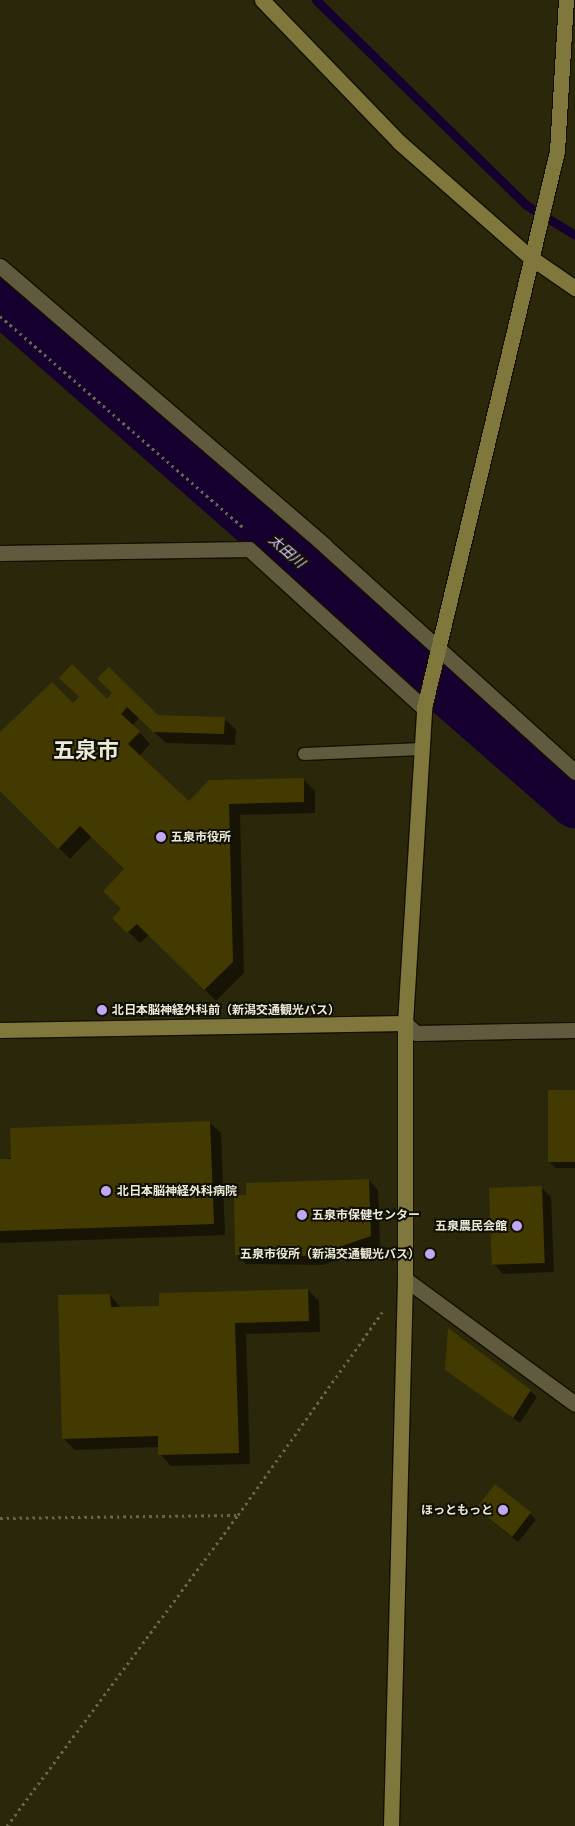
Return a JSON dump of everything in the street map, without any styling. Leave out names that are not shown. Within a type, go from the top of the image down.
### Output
[{"type":"street","points":[[262,0],[398,142],[530,258],[575,288]]},
{"type":"street","points":[[395,1824],[405,1279],[405,1023],[424,708],[439,652],[530,258],[557,151],[566,0]]},
{"type":"street","points":[[0,266],[325,546],[439,652],[575,772]]},
{"type":"street","points":[[0,553],[245,550],[424,708]]},
{"type":"street","points":[[0,1030],[405,1023],[416,1033],[575,1030]]},
{"type":"street","points":[[405,1279],[575,1404]]},
{"type":"lane","points":[[304,754],[422,748]]},
{"type":"path","points":[[0,316],[255,537],[245,550]]},
{"type":"path","points":[[7,1826],[238,1515],[405,1279]]},
{"type":"path","points":[[0,1518],[238,1515]]},
{"type":"building","name":"五泉市役所","points":[[72,664],[107,699],[112,693],[97,678],[109,667],[158,715],[225,717],[224,734],[153,732],[127,707],[121,714],[140,731],[128,744],[189,801],[209,780],[304,778],[304,802],[229,804],[233,962],[204,990],[137,924],[127,933],[112,918],[121,909],[103,891],[124,869],[80,826],[58,849],[0,791],[0,732],[52,682],[73,703],[79,697],[59,678]]},
{"type":"building","points":[[548,1090],[575,1090],[575,1162],[548,1162]]},
{"type":"building","name":"北日本脳神経外科病院","points":[[210,1121],[214,1224],[0,1231],[0,1159],[11,1159],[10,1128]]},
{"type":"building","name":"五泉市保健センター","points":[[369,1179],[371,1236],[313,1256],[235,1255],[234,1195],[246,1195],[246,1183]]},
{"type":"building","name":"五泉農民会館","points":[[542,1186],[545,1263],[492,1265],[489,1188]]},
{"type":"building","points":[[308,1289],[309,1321],[235,1323],[239,1453],[158,1455],[158,1436],[62,1439],[58,1295],[110,1294],[111,1307],[159,1306],[159,1293]]},
{"type":"building","points":[[448,1328],[531,1390],[513,1418],[445,1370]]},
{"type":"building","name":"ほっともっと","points":[[495,1484],[531,1512],[512,1537],[476,1508]]},
{"type":"waterway","points":[[316,0],[526,205],[575,235]]},
{"type":"waterway","name":"太田川","points":[[0,299],[575,803]]},
{"type":"place","name":"五泉市役所","points":[[161,837]]},
{"type":"place","name":"北日本脳神経外科前（新潟交通観光バス）","points":[[102,1010]]},
{"type":"place","name":"北日本脳神経外科病院","points":[[106,1191]]},
{"type":"place","name":"五泉市保健センター","points":[[302,1215]]},
{"type":"place","name":"五泉農民会館","points":[[517,1226]]},
{"type":"place","name":"五泉市役所（新潟交通観光バス）","points":[[430,1254]]},
{"type":"place","name":"ほっともっと","points":[[503,1510]]},
{"type":"district","name":"五泉市","points":[[86,751]]}]
